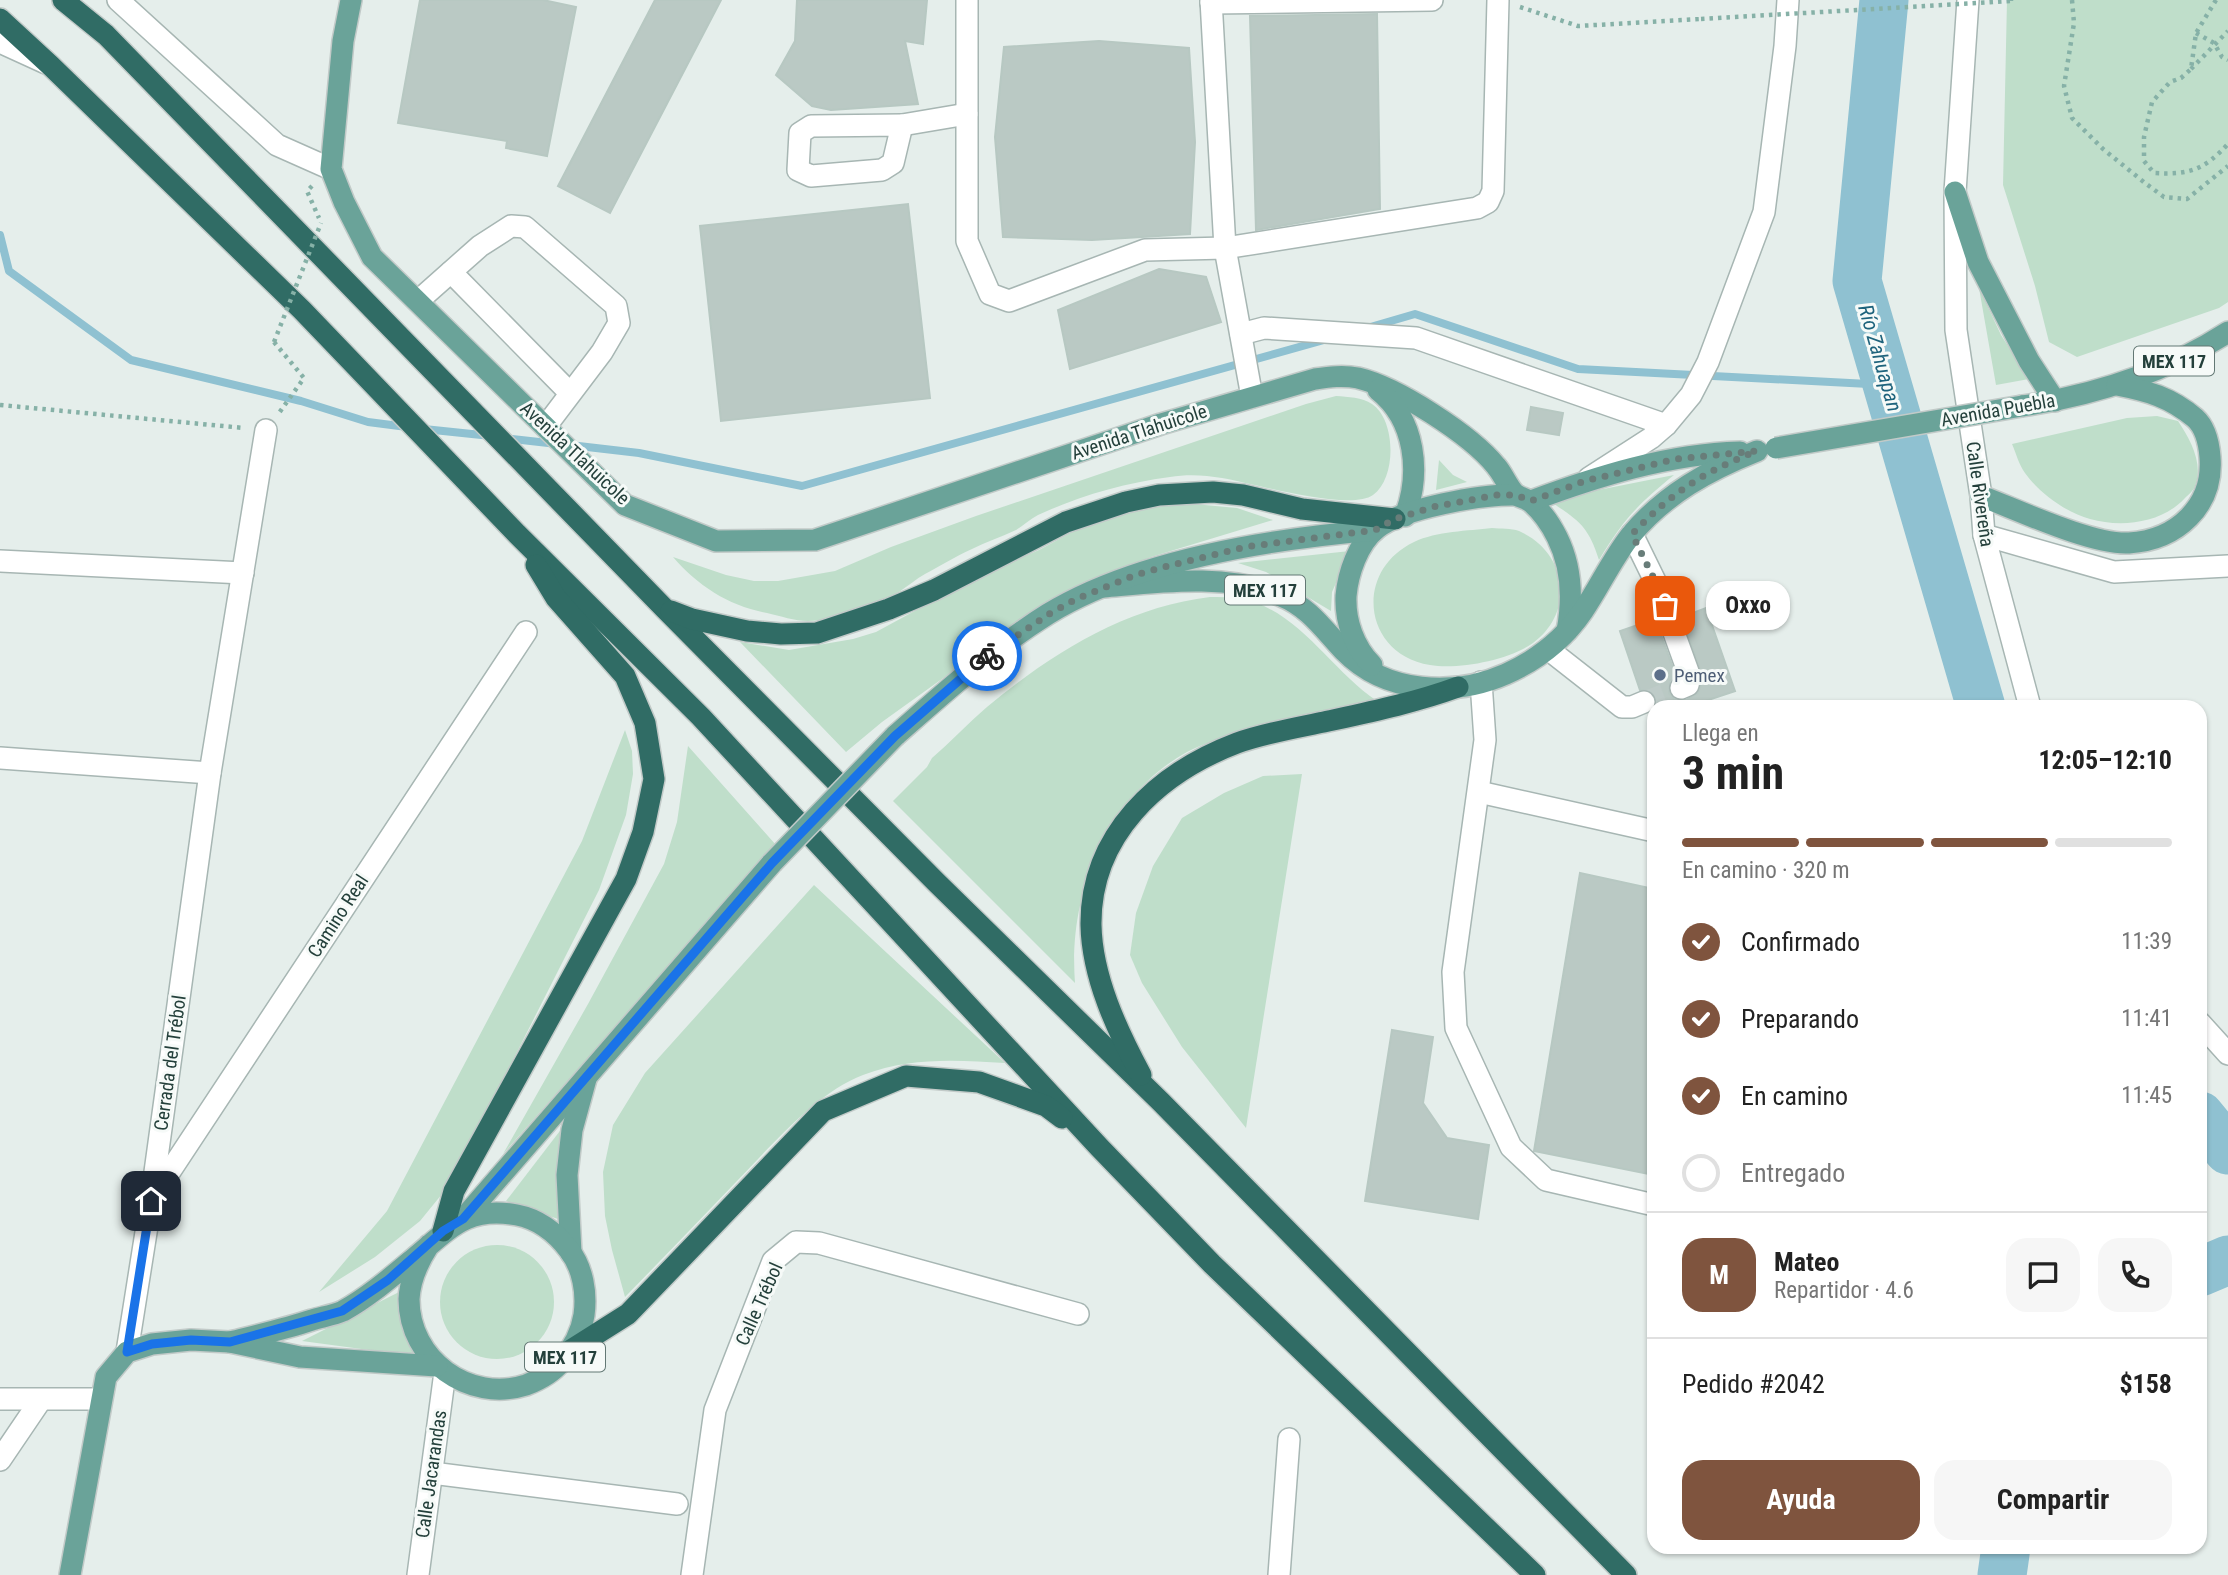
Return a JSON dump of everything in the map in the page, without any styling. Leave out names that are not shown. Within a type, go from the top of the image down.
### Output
[{"type":"highway","points":[[63,0],[106,35],[665,609],[937,883],[1161,1102],[1626,1575]]},
{"type":"highway","points":[[0,19],[51,65],[302,310],[517,534],[701,717],[1099,1147],[1212,1264],[1535,1575]]},
{"type":"highway","points":[[665,609],[701,621],[747,631],[817,633],[889,609],[934,590],[1040,534],[1093,511],[1126,502],[1186,492],[1242,495],[1303,509],[1400,517]]},
{"type":"highway","points":[[436,1238],[454,1191],[626,879],[643,832],[654,779],[645,723],[625,676],[556,598],[517,534]]},
{"type":"highway","points":[[1161,1102],[1125,1045],[1112,1014],[1096,957],[1091,927],[1092,903],[1104,855],[1116,832],[1151,792],[1180,772],[1237,743],[1391,708],[1458,687]]},
{"type":"highway","points":[[571,1350],[628,1314],[823,1111],[906,1076],[979,1082],[1046,1106],[1099,1147]]},
{"type":"main road","name":"Avenida Tlahuicole","points":[[351,0],[343,41],[331,169],[344,202],[372,257],[625,505],[716,541],[815,540],[1161,424],[1252,397],[1329,377],[1365,380]]},
{"type":"main road","points":[[1955,192],[1978,262],[2029,361],[2055,401]]},
{"type":"main road","name":"Avenida Puebla","points":[[1767,450],[2055,401],[2117,385],[2200,350],[2228,332]]},
{"type":"main road","points":[[1365,380],[1418,405],[1470,441],[1546,519],[1564,554],[1572,592],[1567,631]]},
{"type":"main road","points":[[1365,380],[1395,408],[1410,440],[1414,477],[1400,517]]},
{"type":"main road","points":[[1981,496],[2089,537],[2126,543],[2157,539],[2189,519],[2201,502],[2211,474],[2209,442],[2197,419],[2157,393],[2117,385]]},
{"type":"main road","name":"MEX 117","points":[[230,1342],[342,1311],[388,1280],[436,1238],[463,1219],[772,863],[895,736],[985,657],[1049,614],[1104,587],[1168,566],[1245,547],[1375,530],[1400,517],[1433,507],[1497,495],[1523,498],[1676,459],[1767,450]]},
{"type":"main road","name":"MEX 117","points":[[1104,587],[1167,582],[1229,583],[1259,588],[1303,607],[1360,665],[1396,683],[1427,688],[1458,687],[1481,682],[1526,664],[1548,649],[1584,611],[1613,560],[1632,534],[1675,493],[1721,465],[1767,450]]},
{"type":"main road","name":"MEX 117","points":[[1375,530],[1362,547],[1350,574],[1346,596],[1347,617],[1352,633],[1369,662],[1396,683]]},
{"type":"main road","name":"MEX 117","points":[[571,1252],[567,1175],[572,1130],[588,1073]]},
{"type":"main road","name":"MEX 117","points":[[127,1352],[152,1344],[191,1340],[230,1342],[300,1357],[441,1369],[466,1384],[489,1390],[513,1389],[536,1381],[556,1368],[571,1350],[582,1327],[586,1301],[582,1276],[571,1252],[558,1237],[542,1225],[523,1216],[503,1213],[463,1219]]},
{"type":"main road","points":[[436,1238],[419,1261],[409,1298],[410,1317],[425,1351],[441,1369]]},
{"type":"main road","points":[[70,1575],[106,1377],[127,1352]]},
{"type":"street","points":[[118,0],[277,145],[331,169]]},
{"type":"street","points":[[967,0],[967,241],[990,295],[1009,301],[1145,250],[1225,248],[1477,208],[1488,202],[1493,191],[1506,2]]},
{"type":"street","points":[[1252,397],[1225,248],[1211,1],[1432,0]]},
{"type":"street","points":[[1585,481],[1634,450],[1666,425],[1691,395],[1708,362],[1764,212],[1786,46],[1788,0]]},
{"type":"street","name":"Calle Rivereña","points":[[1968,0],[1955,192],[1956,330],[1981,496],[1984,535],[2028,700]]},
{"type":"street","points":[[0,42],[51,65]]},
{"type":"street","points":[[902,125],[893,163],[882,170],[811,176],[798,170],[800,133],[811,127],[902,125],[967,114]]},
{"type":"street","points":[[418,302],[481,246],[511,226],[525,227],[616,306],[619,323],[602,352],[546,426]]},
{"type":"street","points":[[450,272],[570,393]]},
{"type":"street","points":[[1241,334],[1264,328],[1416,338],[1666,425]]},
{"type":"street","name":"Cerrada del Trébol","points":[[127,1352],[151,1201],[210,773],[266,430]]},
{"type":"street","points":[[1632,534],[1656,583],[1690,677],[1688,685],[1681,688]]},
{"type":"street","points":[[1984,535],[2114,572],[2228,566]]},
{"type":"street","points":[[0,561],[243,573]]},
{"type":"street","name":"Camino Real","points":[[151,1201],[526,632]]},
{"type":"street","points":[[1548,649],[1622,707],[1644,702]]},
{"type":"street","points":[[1481,682],[1485,740],[1453,972],[1456,1028],[1511,1147],[1546,1180],[1647,1203]]},
{"type":"street","points":[[0,758],[210,773]]},
{"type":"street","points":[[1479,792],[1647,829]]},
{"type":"street","points":[[2207,1031],[2228,1054]]},
{"type":"street","name":"Calle Trébol","points":[[692,1575],[715,1410],[773,1261],[796,1242],[819,1243],[1077,1314]]},
{"type":"street","name":"Calle Jacarandas","points":[[418,1575],[432,1473],[441,1369]]},
{"type":"street","points":[[0,1399],[101,1399]]},
{"type":"street","points":[[0,1460],[40,1401]]},
{"type":"street","points":[[1279,1575],[1289,1439]]},
{"type":"street","points":[[432,1473],[677,1504]]},
{"type":"path","points":[[1506,2],[1578,26],[2011,0]]},
{"type":"path","points":[[2072,0],[2074,23],[2064,86],[2073,118],[2103,149],[2164,197],[2188,199],[2228,166]]},
{"type":"path","points":[[2190,69],[2196,33],[2216,0]]},
{"type":"path","points":[[2228,31],[2181,78],[2170,82],[2152,102],[2144,137],[2144,161],[2154,173],[2179,174],[2196,170],[2228,144]]},
{"type":"path","points":[[2196,33],[2214,43],[2222,57],[2228,60]]},
{"type":"path","points":[[0,405],[266,430],[304,378],[274,342],[321,223]]},
{"type":"green space","points":[[2007,0],[2228,0],[2228,302],[2219,308],[2077,357],[2049,342],[2035,286],[2003,185]]},
{"type":"green space","points":[[1979,288],[2001,335],[2029,379],[1996,385]]},
{"type":"green space","points":[[1336,396],[1372,404],[1380,412],[1389,435],[1390,463],[1386,476],[1373,495],[1361,499],[1344,500],[1300,495],[1222,478],[1189,475],[1136,483],[1102,491],[1054,508],[1016,530],[954,558],[878,603],[855,612],[808,621],[753,610],[727,600],[704,586],[673,557],[726,575],[754,581],[778,581],[835,571],[976,516]]},
{"type":"green space","points":[[2157,416],[2178,421],[2197,461],[2197,478],[2193,489],[2176,506],[2165,513],[2141,521],[2102,522],[2063,507],[2046,495],[2025,473],[2012,444],[2127,418]]},
{"type":"green space","points":[[1439,460],[1453,475],[1467,482],[1436,490]]},
{"type":"green space","points":[[1674,475],[1632,513],[1599,560],[1591,539],[1581,524],[1548,500]]},
{"type":"green space","points":[[1183,503],[1237,508],[1273,520],[1151,557],[1110,574],[1035,612],[988,642],[846,752],[740,642],[789,650],[853,639],[876,632],[979,576],[1039,550],[1087,524],[1145,505]]},
{"type":"green space","points":[[1492,528],[1519,531],[1535,541],[1556,567],[1560,599],[1556,615],[1547,630],[1523,649],[1498,659],[1469,665],[1430,665],[1408,658],[1391,645],[1379,629],[1374,610],[1375,591],[1381,572],[1394,555],[1414,542],[1453,532]]},
{"type":"green space","points":[[1350,551],[1332,592],[1331,611],[1266,572],[1238,563]]},
{"type":"green space","points":[[1210,597],[1238,598],[1259,604],[1278,614],[1296,627],[1377,701],[1209,743],[1187,752],[1159,771],[1134,795],[1114,821],[1098,851],[1078,916],[1074,949],[1075,983],[893,801],[927,767],[932,758],[980,713],[1037,668],[1120,622],[1179,602]]},
{"type":"green space","points":[[625,730],[632,751],[633,774],[626,815],[599,890],[481,1123],[442,1194],[420,1221],[375,1257],[319,1292],[387,1211],[582,841]]},
{"type":"green space","points":[[688,746],[776,845],[503,1154],[664,864],[677,822]]},
{"type":"green space","points":[[1302,774],[1246,1128],[1182,1047],[1142,983],[1130,955],[1136,913],[1153,866],[1182,818],[1224,793],[1263,776]]},
{"type":"green space","points":[[814,885],[1005,1063],[951,1061],[898,1065],[846,1083],[812,1107],[779,1137],[625,1297],[605,1216],[603,1172],[613,1125],[645,1073]]},
{"type":"green space","points":[[566,1123],[558,1219],[506,1201]]},
{"type":"green space","points":[[497,1245],[519,1249],[538,1261],[550,1280],[554,1302],[550,1324],[538,1343],[519,1355],[497,1359],[475,1355],[456,1343],[444,1324],[440,1302],[444,1280],[456,1261],[475,1249]]},
{"type":"green space","points":[[405,1289],[421,1357],[302,1341]]},
{"type":"building","points":[[420,0],[543,0],[576,7],[547,156],[506,148],[507,141],[398,123]]},
{"type":"building","points":[[655,0],[721,0],[610,213],[558,186]]},
{"type":"building","points":[[797,0],[927,0],[923,44],[905,41],[918,104],[831,110],[812,106],[776,75],[795,41]]},
{"type":"building","points":[[1377,14],[1380,209],[1256,230],[1250,16]]},
{"type":"building","points":[[1099,41],[1189,48],[1195,142],[1190,234],[1092,240],[1003,237],[995,137],[1004,47]]},
{"type":"building","points":[[908,204],[930,398],[721,421],[700,226]]},
{"type":"building","points":[[1159,269],[1206,277],[1221,322],[1070,369],[1058,310]]},
{"type":"building","points":[[1531,407],[1563,413],[1559,435],[1527,430]]},
{"type":"building","points":[[1706,608],[1735,691],[1708,700],[1686,700],[1698,693],[1703,679],[1682,617]]},
{"type":"building","points":[[1655,619],[1676,676],[1670,681],[1669,693],[1674,699],[1686,700],[1656,700],[1652,692],[1640,690],[1620,631]]},
{"type":"building","points":[[1580,873],[1647,887],[1647,1174],[1534,1151]]},
{"type":"building","points":[[1392,1030],[1433,1037],[1423,1103],[1447,1138],[1489,1145],[1478,1219],[1365,1201]]},
{"type":"waterway","name":"Río Zahuapan","points":[[1884,0],[1857,281],[1979,700]]},
{"type":"waterway","points":[[0,235],[9,271],[131,360],[301,401],[368,422],[407,427]]},
{"type":"waterway","points":[[1367,328],[1415,314],[1578,369],[1888,385]]},
{"type":"waterway","points":[[570,445],[639,453],[802,486],[1324,340]]},
{"type":"waterway","points":[[424,429],[491,436]]},
{"type":"waterway","points":[[504,438],[557,444]]},
{"type":"waterway","name":"Río Zahuapan","points":[[2207,1124],[2228,1150]]},
{"type":"waterway","points":[[2207,1269],[2228,1260]]},
{"type":"waterway","points":[[2002,1575],[2005,1554]]},
{"type":"tunnel","points":[[1649,700],[1681,688]]},
{"type":"way so far","points":[[987,656],[1076,599],[1135,575],[1168,566],[1245,547],[1375,530],[1395,519],[1433,507],[1497,495],[1516,495],[1531,501],[1585,481],[1676,459],[1757,451],[1721,465],[1675,493],[1632,534],[1665,606]]},
{"type":"place","name":"Oxxo","points":[[1665,606]]},
{"type":"place","name":"Pemex","points":[[1660,675]]},
{"type":"route","points":[[151,1201],[127,1352],[152,1344],[191,1340],[230,1342],[342,1311],[388,1280],[443,1231],[463,1219],[772,863],[895,736],[987,656]]}]
